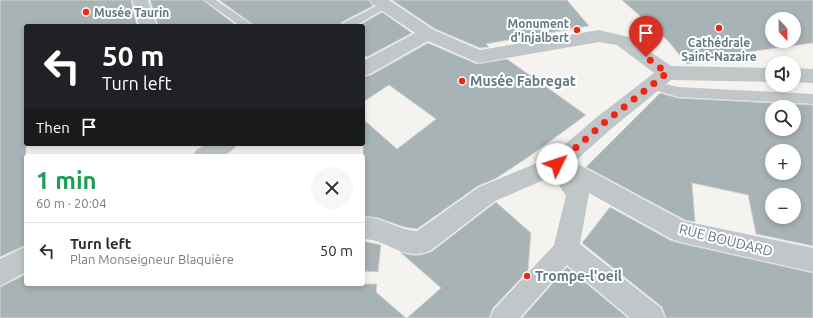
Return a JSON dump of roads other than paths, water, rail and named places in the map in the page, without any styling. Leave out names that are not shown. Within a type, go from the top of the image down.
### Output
[{"type":"street","points":[[140,0],[147,24]]},
{"type":"street","points":[[381,2],[428,34],[478,57],[599,36],[623,41],[635,48],[660,79]]},
{"type":"street","points":[[365,67],[428,34]]},
{"type":"street","points":[[365,228],[374,228],[405,242],[421,243],[487,194],[557,164],[604,123],[660,79],[765,75]]},
{"type":"street","points":[[801,75],[813,76]]},
{"type":"street","points":[[503,318],[566,249],[578,194],[557,164]]},
{"type":"street","name":"RUE BOUDARD","points":[[557,164],[680,231],[813,260]]},
{"type":"street","points":[[566,249],[651,318]]},
{"type":"street","points":[[0,273],[24,259]]},
{"type":"lane","points":[[209,0],[245,24]]},
{"type":"lane","points":[[350,24],[381,2]]},
{"type":"lane","points":[[660,79],[678,92],[813,99]]},
{"type":"place","name":"Musée Taurin","points":[[86,12]]},
{"type":"place","name":"Cathédrale Saint-Nazaire","points":[[719,28]]},
{"type":"place","name":"Monument d'Injalbert","points":[[577,30]]},
{"type":"place","name":"Musée Fabregat","points":[[462,81]]},
{"type":"place","name":"Trompe-l'oeil","points":[[527,276]]}]
